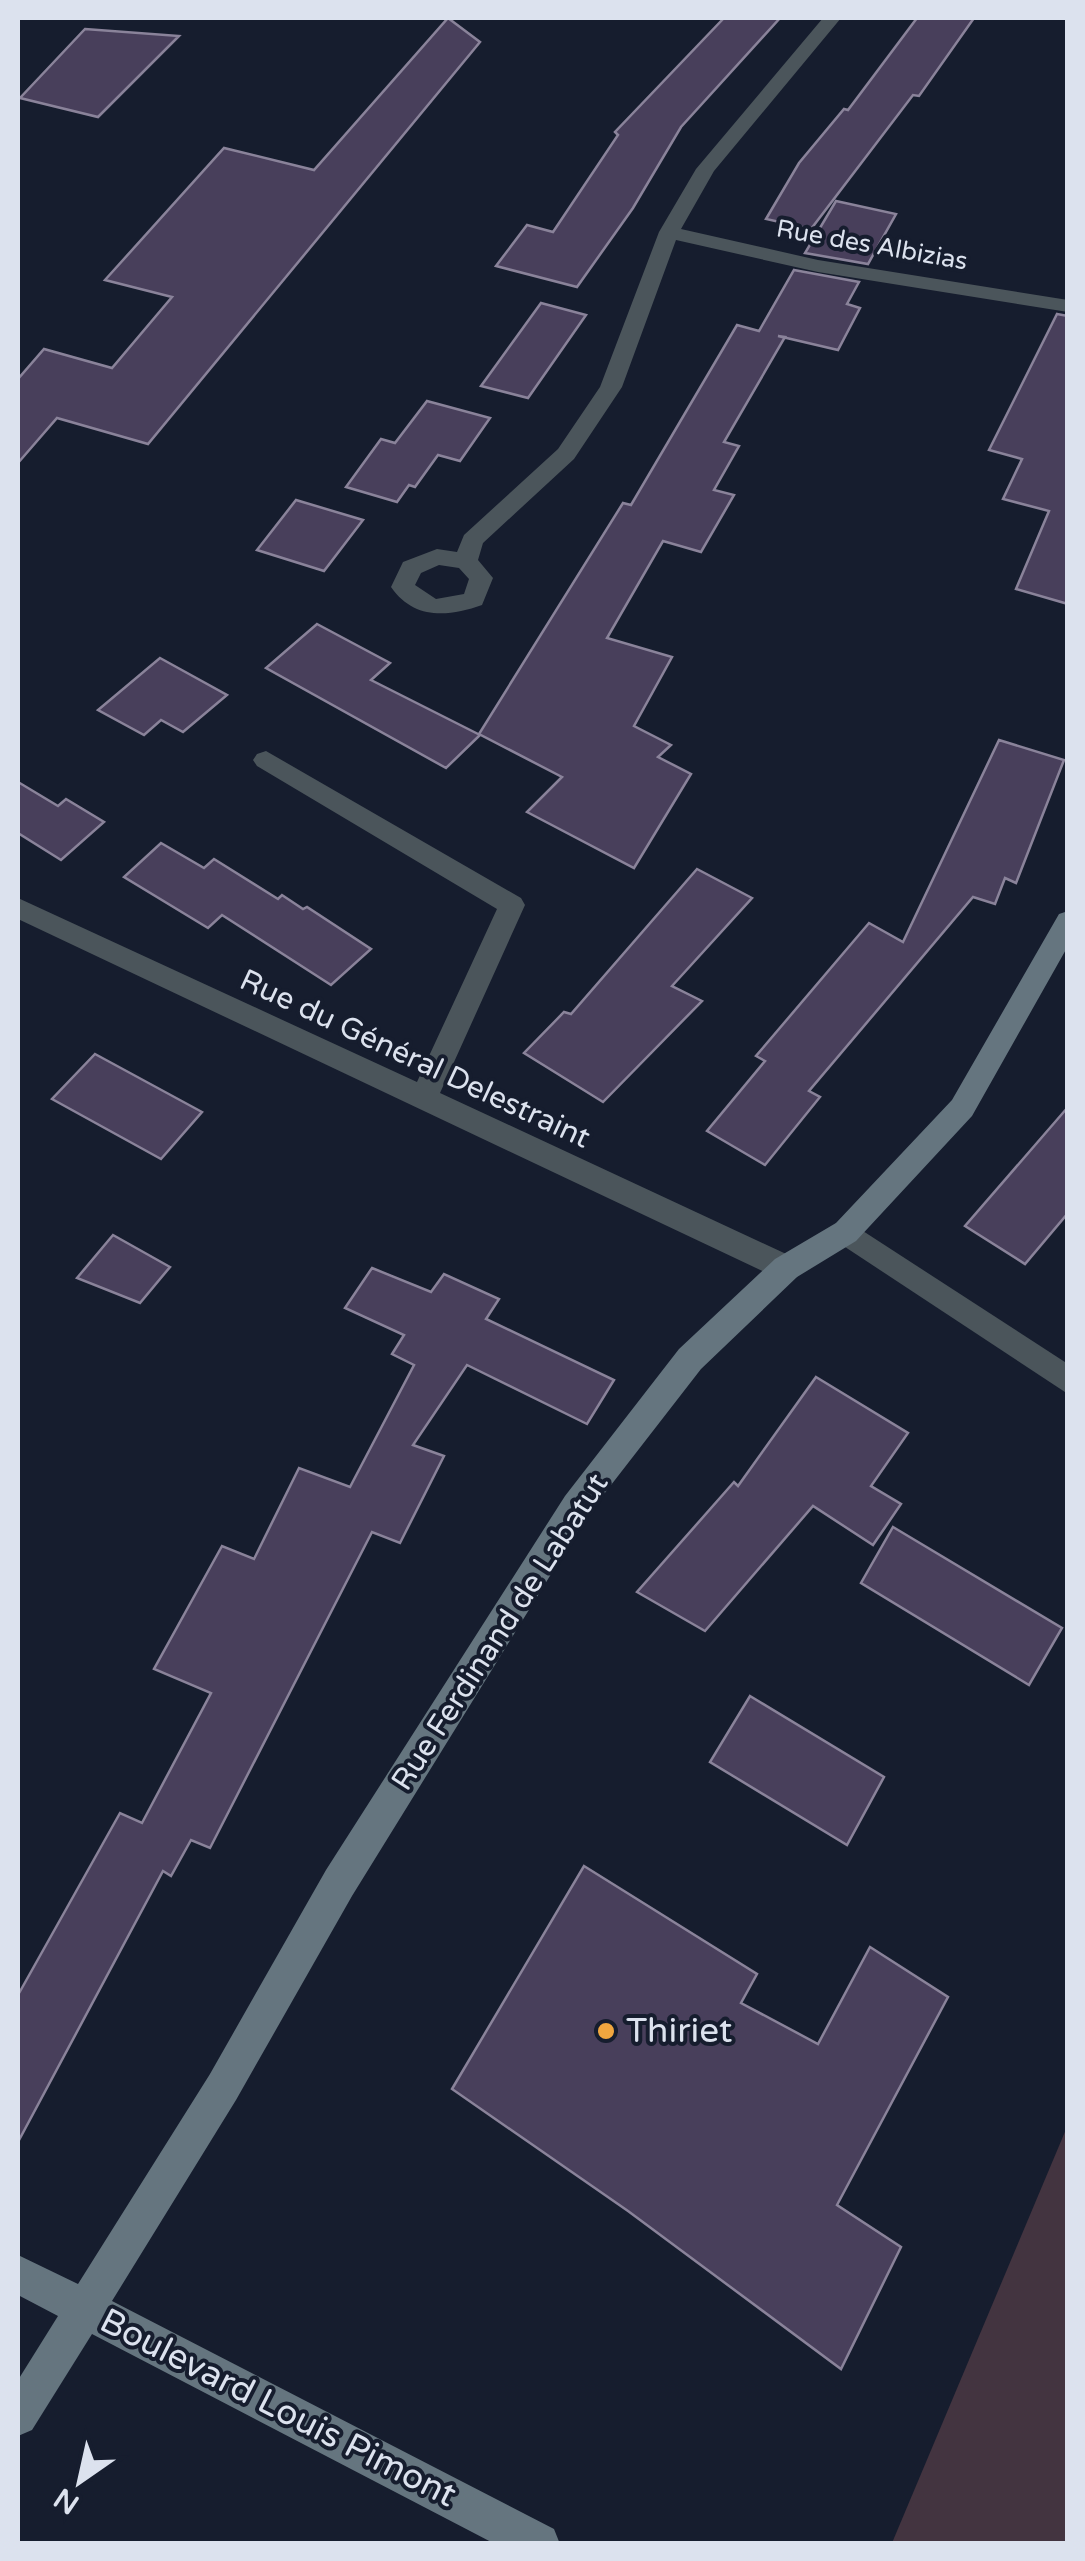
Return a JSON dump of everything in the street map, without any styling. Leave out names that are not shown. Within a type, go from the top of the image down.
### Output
[{"type":"street","points":[[466,561],[472,540],[566,454],[611,387],[668,232],[717,152],[832,18]]},
{"type":"street","name":"Rue des Albizias","points":[[668,232],[818,266],[1068,306]]},
{"type":"street","points":[[266,760],[512,905],[423,1099]]},
{"type":"street","name":"Rue du Général Delestraint","points":[[18,908],[786,1268]]},
{"type":"street","name":"Rue Ferdinand de Labatut","points":[[18,2416],[223,2087],[340,1883],[576,1506],[690,1360],[786,1268],[846,1232],[962,1108],[1068,921]]},
{"type":"street","points":[[846,1232],[1068,1381]]},
{"type":"street","name":"Boulevard Louis Pimont","points":[[18,2274],[539,2544]]},
{"type":"shaded area","points":[[1067,2127],[1067,2543],[892,2543]]},
{"type":"building","points":[[448,18],[480,42],[148,444],[57,418],[18,463],[18,379],[44,349],[112,368],[172,297],[105,280],[224,148],[314,170]]},
{"type":"building","points":[[724,18],[780,18],[681,127],[633,208],[577,287],[496,266],[527,225],[553,232],[618,135],[615,132]]},
{"type":"building","points":[[917,18],[974,18],[919,96],[913,95],[811,229],[766,219],[799,163],[844,109],[848,110]]},
{"type":"building","points":[[85,29],[179,36],[98,117],[20,98]]},
{"type":"building","points":[[836,201],[896,214],[868,264],[805,253]]},
{"type":"building","points":[[794,270],[859,282],[847,304],[860,308],[838,350],[785,338],[724,442],[739,446],[714,490],[734,495],[701,552],[663,541],[607,638],[672,657],[634,726],[671,745],[658,757],[691,774],[634,868],[527,812],[562,777],[479,734],[623,503],[631,505],[737,325],[759,331]]},
{"type":"building","points":[[541,303],[586,315],[528,398],[481,386]]},
{"type":"building","points":[[1057,314],[1068,316],[1068,604],[1016,589],[1049,511],[1003,499],[1022,459],[989,450]]},
{"type":"building","points":[[427,401],[490,418],[460,461],[438,455],[415,487],[409,485],[397,502],[346,487],[381,439],[395,443]]},
{"type":"building","points":[[296,500],[363,520],[324,571],[257,550]]},
{"type":"building","points":[[317,624],[390,663],[371,680],[480,735],[446,768],[266,668]]},
{"type":"building","points":[[160,658],[227,695],[183,732],[161,720],[144,735],[98,710]]},
{"type":"building","points":[[999,740],[1064,760],[1016,883],[1005,878],[995,904],[973,897],[809,1091],[820,1097],[765,1165],[707,1131],[765,1061],[756,1056],[869,923],[903,942]]},
{"type":"building","points":[[18,782],[58,806],[66,799],[104,822],[61,860],[18,833]]},
{"type":"building","points":[[161,843],[204,868],[214,859],[278,899],[282,895],[303,909],[307,907],[371,949],[331,985],[222,915],[208,928],[124,877]]},
{"type":"building","points":[[697,869],[752,898],[672,986],[702,1001],[603,1102],[524,1053],[564,1012],[571,1014]]},
{"type":"building","points":[[95,1054],[202,1112],[161,1159],[52,1099]]},
{"type":"building","points":[[1068,1107],[1068,1213],[1025,1264],[965,1226]]},
{"type":"building","points":[[113,1235],[170,1267],[140,1303],[77,1278]]},
{"type":"building","points":[[372,1268],[431,1292],[444,1274],[499,1299],[486,1319],[614,1380],[587,1424],[467,1365],[413,1445],[444,1456],[400,1543],[372,1532],[210,1848],[191,1840],[171,1876],[163,1871],[18,2142],[18,1995],[120,1813],[142,1823],[211,1693],[154,1669],[222,1546],[254,1559],[299,1468],[350,1487],[414,1365],[392,1354],[404,1335],[345,1308]]},
{"type":"building","points":[[816,1377],[908,1433],[871,1486],[901,1504],[873,1545],[813,1506],[705,1631],[637,1592],[734,1482],[738,1486]]},
{"type":"building","points":[[893,1527],[1062,1628],[1029,1685],[861,1583]]},
{"type":"building","points":[[750,1696],[884,1777],[847,1845],[710,1762]]},
{"type":"building","points":[[584,1866],[757,1974],[741,2003],[818,2044],[870,1947],[948,1997],[837,2205],[901,2247],[841,2369],[628,2211],[452,2089]]},
{"type":"place","name":"Thiriet","points":[[606,2031]]}]
